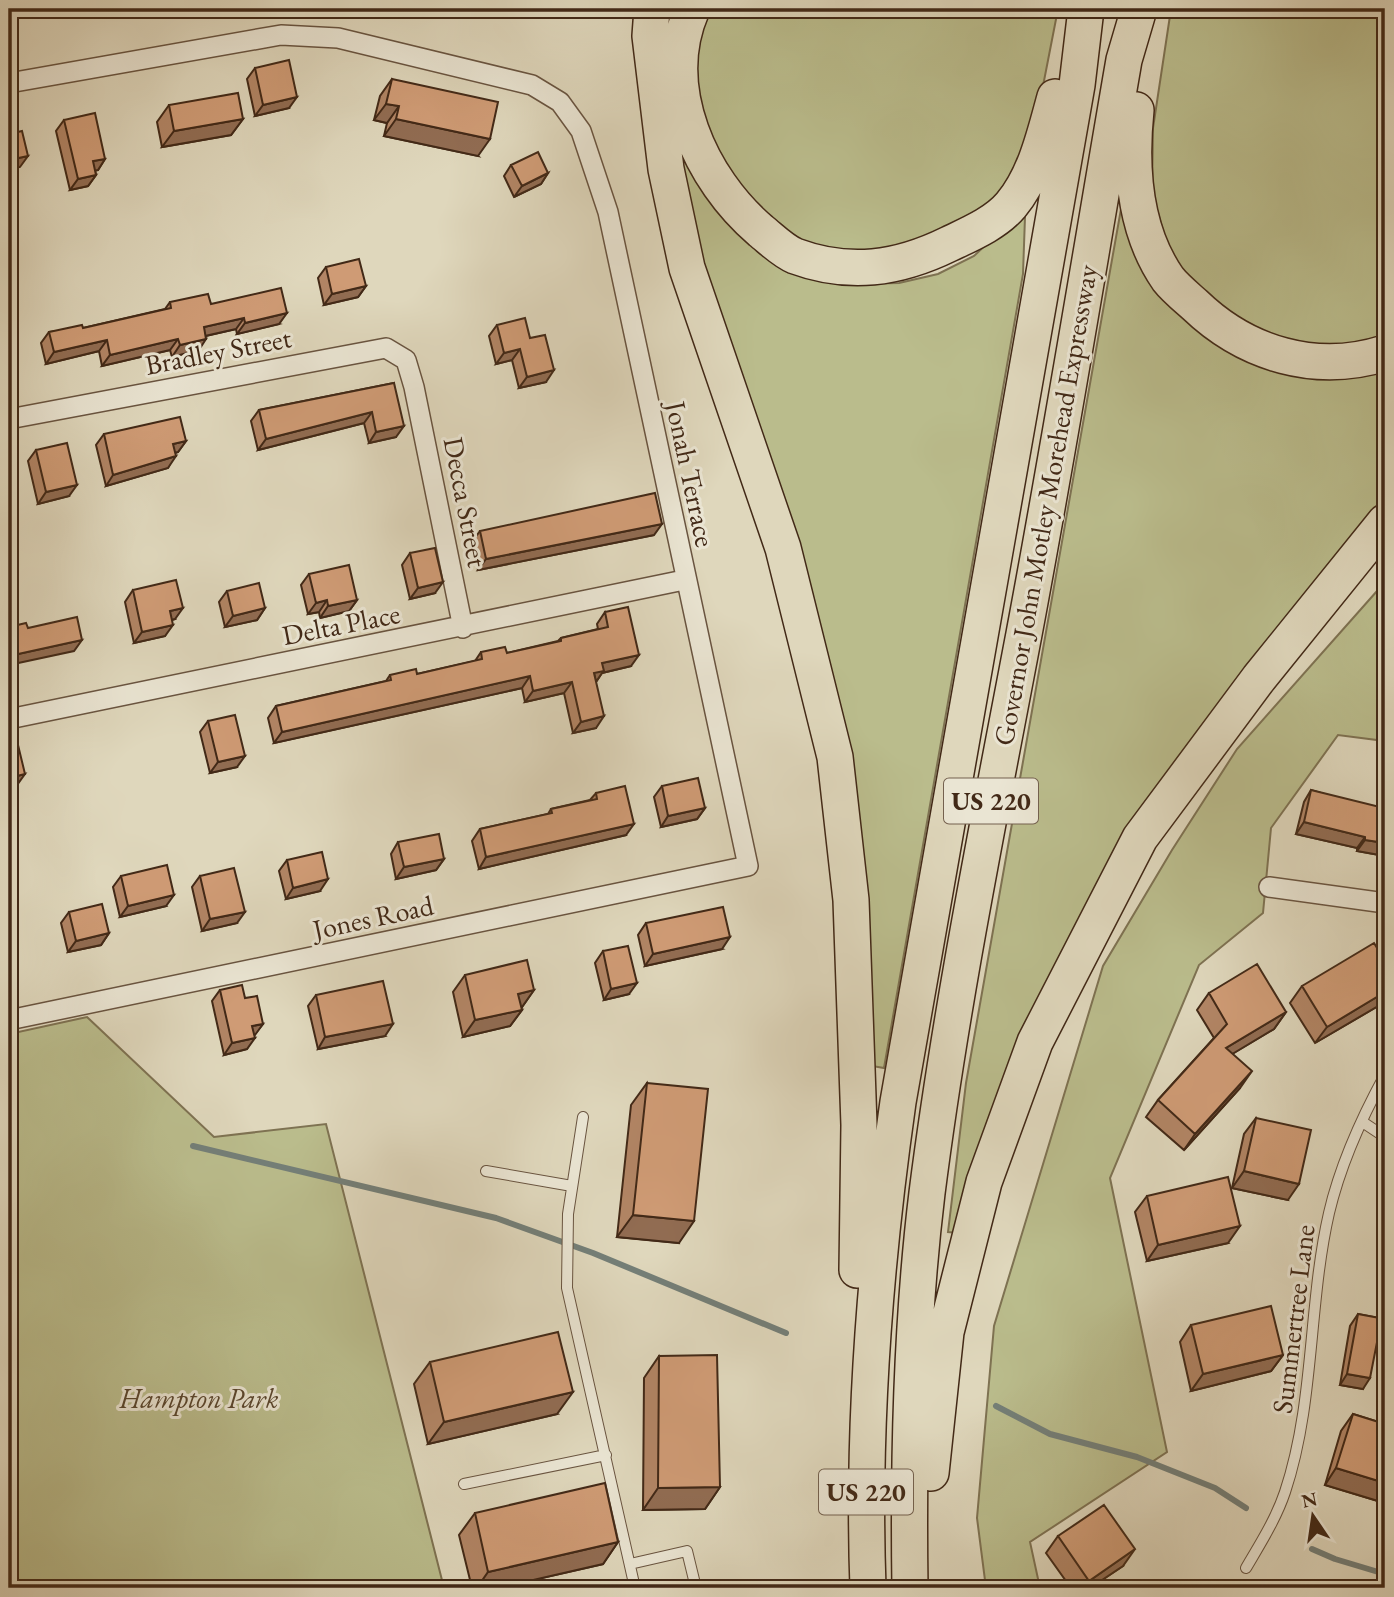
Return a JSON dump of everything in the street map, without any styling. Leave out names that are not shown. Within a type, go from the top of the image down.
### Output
[{"type":"highway","points":[[652,9],[650,36],[666,169],[687,268],[783,548],[835,757],[851,900],[859,1125],[855,1339],[868,1397]]},
{"type":"highway","points":[[692,9],[681,33],[678,65],[685,111],[706,167],[735,209],[792,255],[859,270],[895,266],[934,252],[982,228],[1011,205],[1039,154],[1057,89],[1084,17]]},
{"type":"highway","points":[[1138,15],[1142,59],[1132,148],[1136,198],[1149,239],[1168,279],[1213,322],[1247,345],[1274,355],[1343,361],[1385,353]]},
{"type":"highway","name":"Governor John Motley Morehead Expressway","points":[[911,1588],[910,1421],[914,1336],[927,1194],[992,795],[1027,617],[1125,60],[1138,15]]},
{"type":"highway","name":"Governor John Motley Morehead Expressway","points":[[868,1588],[868,1397],[886,1186],[898,1102],[1077,85],[1084,17]]},
{"type":"highway","points":[[927,1588],[933,1440],[946,1332],[984,1182],[1035,1042],[1140,838],[1259,678],[1385,522]]},
{"type":"street","name":"Jonah Terrace","points":[[9,83],[281,36],[338,38],[449,63],[532,85],[560,102],[580,131],[608,212],[684,580],[748,866]]},
{"type":"street","name":"Bradley Street","points":[[9,419],[386,348],[407,360],[414,387]]},
{"type":"street","name":"Decca Street","points":[[414,387],[463,628]]},
{"type":"street","name":"Delta Place","points":[[9,719],[463,628],[684,580]]},
{"type":"street","name":"Jones Road","points":[[9,1020],[748,866]]},
{"type":"street","points":[[1269,887],[1385,902]]},
{"type":"lane","name":"Summertree Lane","points":[[1246,1568],[1285,1493],[1302,1424],[1315,1299],[1329,1215],[1339,1178],[1385,1075]]},
{"type":"lane","points":[[583,1117],[565,1251],[567,1288],[635,1588]]},
{"type":"lane","points":[[1364,1123],[1385,1138]]},
{"type":"lane","points":[[486,1171],[572,1186]]},
{"type":"lane","points":[[464,1484],[606,1455]]},
{"type":"lane","points":[[630,1563],[687,1551],[696,1588]]},
{"type":"green space","points":[[712,9],[1058,9],[1035,127],[1015,174],[976,220],[881,257],[808,245],[773,225],[740,194],[702,121],[693,81],[703,20]]},
{"type":"green space","points":[[1171,9],[1385,9],[1385,340],[1329,349],[1283,344],[1243,325],[1200,292],[1170,255],[1152,192],[1153,128]]},
{"type":"green space","points":[[673,85],[694,163],[857,284],[899,283],[938,274],[974,256],[1014,218],[1025,217],[1023,274],[884,1068],[872,1066],[869,964],[720,317],[694,233],[681,166]]},
{"type":"green space","points":[[1121,209],[1129,209],[1188,319],[1385,370],[1385,502],[1200,728],[959,1233],[948,1232],[966,1083]]},
{"type":"green space","points":[[1385,582],[1385,741],[1338,735],[1271,828],[1263,913],[1199,965],[1110,1178],[1167,1452],[1030,1542],[1040,1588],[986,1588],[977,1518],[994,1326],[1103,966],[1172,850],[1237,749]]},
{"type":"green space","name":"Hampton Park","points":[[87,1017],[214,1137],[326,1124],[444,1588],[9,1588],[9,1034]]},
{"type":"building","points":[[289,60],[297,97],[263,105],[255,68]]},
{"type":"building","points":[[392,79],[498,102],[490,139],[396,119],[399,106],[386,104]]},
{"type":"building","points":[[238,93],[243,119],[174,131],[169,105]]},
{"type":"building","points":[[95,113],[105,159],[93,161],[96,175],[78,179],[64,120]]},
{"type":"building","points":[[22,131],[28,156],[9,160],[9,134]]},
{"type":"building","points":[[538,152],[548,173],[522,186],[511,165]]},
{"type":"building","points":[[359,259],[366,286],[332,294],[326,267]]},
{"type":"building","points":[[281,288],[287,313],[245,323],[244,318],[204,327],[206,339],[180,345],[178,339],[110,355],[107,340],[54,352],[49,332],[82,325],[83,328],[171,308],[170,302],[208,294],[211,304]]},
{"type":"building","points":[[525,318],[530,338],[545,335],[554,370],[527,377],[520,349],[504,353],[497,325]]},
{"type":"building","points":[[394,383],[404,426],[376,432],[372,412],[266,439],[259,410]]},
{"type":"building","points":[[180,417],[186,441],[173,444],[176,456],[113,475],[104,434]]},
{"type":"building","points":[[67,443],[77,485],[46,492],[36,450]]},
{"type":"building","points":[[655,493],[662,524],[486,559],[480,531]]},
{"type":"building","points":[[435,548],[443,582],[418,588],[410,553]]},
{"type":"building","points":[[349,565],[357,600],[328,606],[327,600],[316,603],[309,574]]},
{"type":"building","points":[[176,580],[183,608],[170,611],[173,625],[142,632],[133,590]]},
{"type":"building","points":[[259,583],[265,608],[233,616],[227,591]]},
{"type":"building","points":[[628,607],[639,655],[602,663],[604,671],[594,673],[604,716],[581,722],[572,682],[533,691],[530,676],[282,732],[276,706],[391,680],[390,675],[416,669],[417,674],[482,659],[481,652],[505,647],[507,653],[561,641],[561,638],[608,627],[605,612]]},
{"type":"building","points":[[77,617],[82,640],[9,656],[9,627],[26,623],[28,628]]},
{"type":"building","points":[[235,715],[245,756],[218,762],[208,721]]},
{"type":"building","points":[[18,745],[25,774],[9,778],[9,747]]},
{"type":"building","points":[[698,778],[705,808],[668,816],[662,786]]},
{"type":"building","points":[[625,786],[634,824],[486,857],[480,829],[552,813],[551,809],[597,799],[596,793]]},
{"type":"building","points":[[1311,790],[1384,808],[1385,843],[1365,840],[1365,837],[1304,822]]},
{"type":"building","points":[[439,834],[444,859],[404,867],[398,842]]},
{"type":"building","points":[[322,852],[328,879],[293,888],[287,860]]},
{"type":"building","points":[[167,865],[174,895],[128,906],[121,876]]},
{"type":"building","points":[[234,868],[245,912],[210,919],[200,876]]},
{"type":"building","points":[[9,900],[16,930],[9,932]]},
{"type":"building","points":[[102,904],[109,933],[76,941],[69,912]]},
{"type":"building","points":[[723,907],[730,937],[653,954],[646,923]]},
{"type":"building","points":[[1374,943],[1385,961],[1385,992],[1327,1027],[1302,986]]},
{"type":"building","points":[[628,946],[637,983],[611,989],[603,951]]},
{"type":"building","points":[[527,960],[534,990],[518,994],[522,1010],[475,1020],[465,975]]},
{"type":"building","points":[[1257,964],[1286,1012],[1226,1048],[1252,1071],[1195,1134],[1158,1100],[1227,1024],[1209,993]]},
{"type":"building","points":[[383,981],[393,1024],[325,1037],[316,995]]},
{"type":"building","points":[[242,985],[245,998],[257,996],[263,1024],[252,1026],[255,1038],[232,1043],[220,990]]},
{"type":"building","points":[[647,1083],[708,1089],[694,1221],[633,1215]]},
{"type":"building","points":[[1256,1118],[1311,1130],[1299,1184],[1244,1171]]},
{"type":"building","points":[[1228,1177],[1240,1226],[1158,1245],[1147,1196]]},
{"type":"building","points":[[1271,1306],[1283,1355],[1203,1374],[1191,1325]]},
{"type":"building","points":[[1358,1314],[1385,1319],[1385,1338],[1378,1337],[1370,1378],[1347,1374]]},
{"type":"building","points":[[558,1332],[573,1392],[444,1422],[430,1362]]},
{"type":"building","points":[[717,1355],[720,1487],[658,1488],[659,1356]]},
{"type":"building","points":[[1353,1414],[1385,1424],[1385,1483],[1336,1468]]},
{"type":"building","points":[[605,1483],[618,1542],[488,1572],[475,1513]]},
{"type":"building","points":[[1104,1505],[1135,1549],[1089,1581],[1058,1536]]},
{"type":"building","points":[[1222,1581],[1238,1588],[1218,1588]]},
{"type":"waterway","points":[[193,1146],[496,1218],[593,1253],[786,1333]]},
{"type":"waterway","points":[[996,1406],[1050,1434],[1137,1457],[1215,1488],[1246,1508]]},
{"type":"waterway","points":[[1312,1549],[1385,1574]]}]
